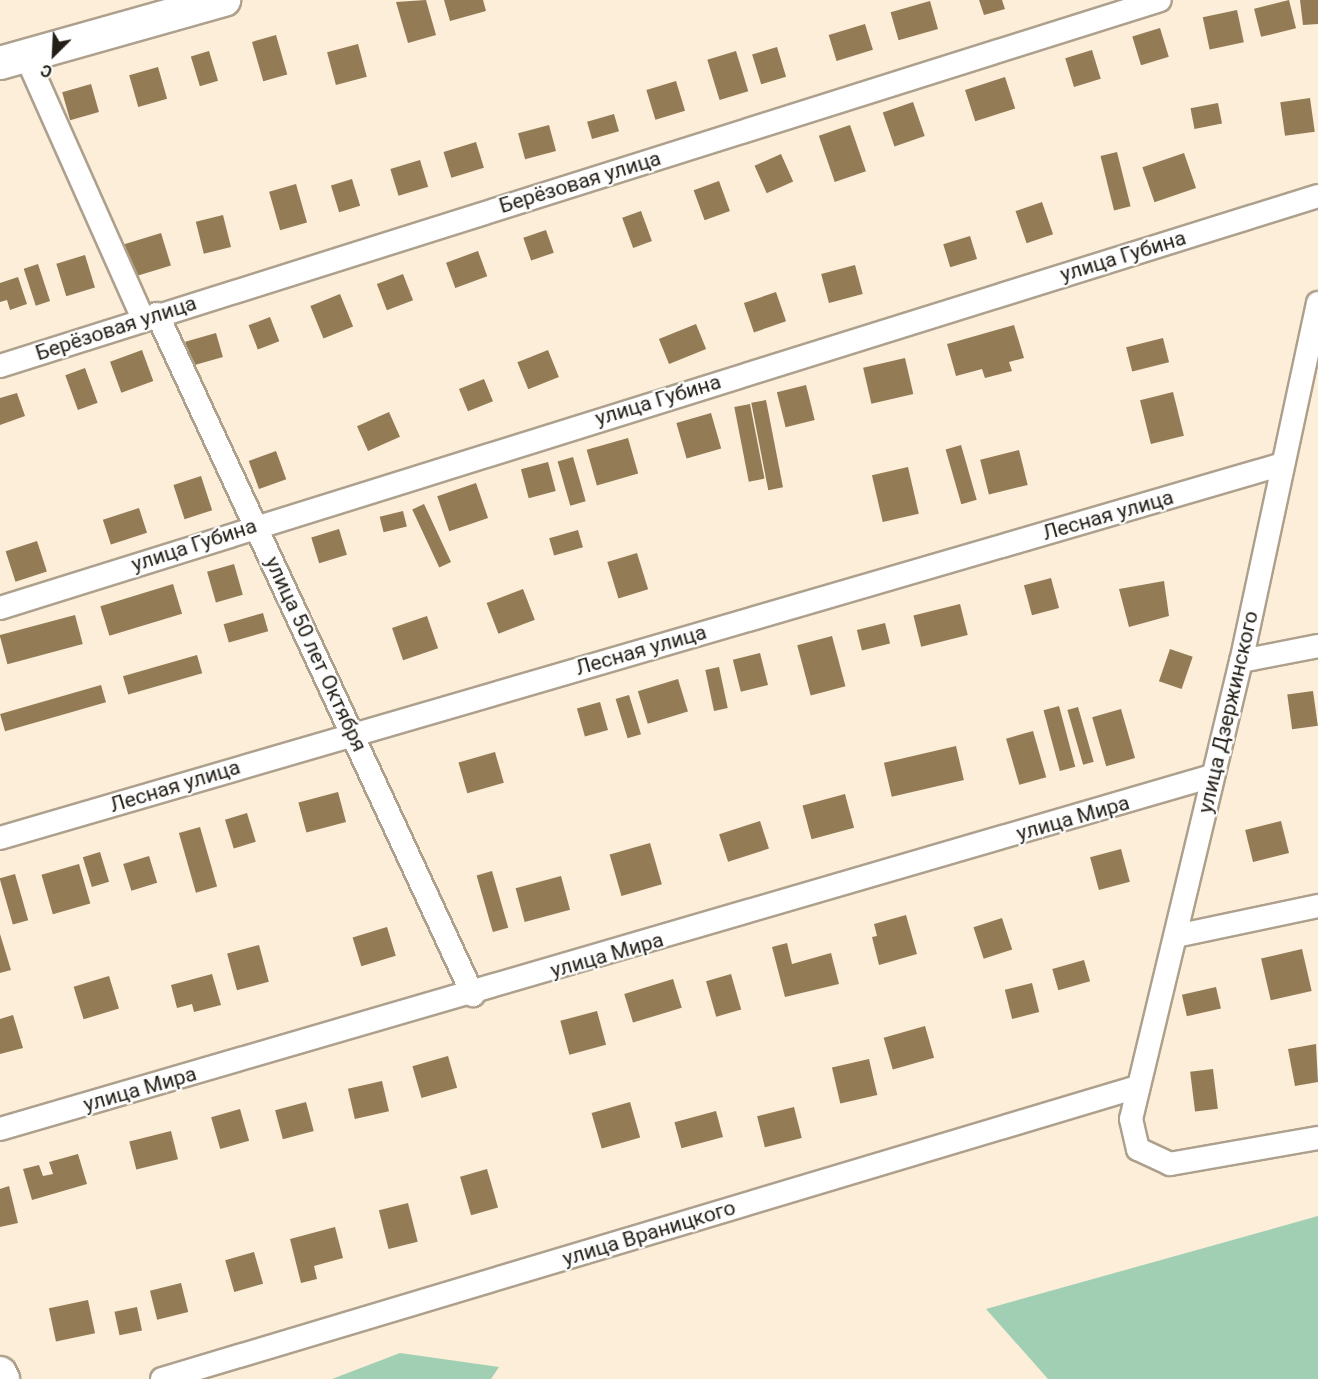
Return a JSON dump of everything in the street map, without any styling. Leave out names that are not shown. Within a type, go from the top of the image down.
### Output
[{"type":"street","points":[[8,57],[224,0]]},
{"type":"street","name":"Берёзовая улица","points":[[0,366],[150,316],[1160,0]]},
{"type":"street","name":"улица 50 лет Октября","points":[[8,57],[150,316],[255,525],[354,733],[473,995]]},
{"type":"street","name":"улица Губина","points":[[0,608],[255,525],[1318,196]]},
{"type":"street","name":"улица Дзержинского","points":[[1318,303],[1296,420],[1283,464],[1241,661],[1131,1119],[1138,1149],[1170,1164],[1318,1138]]},
{"type":"street","points":[[1296,420],[1318,415]]},
{"type":"street","name":"Лесная улица","points":[[0,838],[1283,464]]},
{"type":"street","points":[[1241,661],[1318,646]]},
{"type":"street","name":"улица Мира","points":[[0,1129],[473,995],[1212,776]]},
{"type":"street","points":[[1176,936],[1318,906]]},
{"type":"street","name":"улица Враницкого","points":[[162,1379],[1137,1088]]},
{"type":"street","points":[[0,1373],[3,1379]]},
{"type":"green space","points":[[1318,1216],[1318,1379],[1048,1379],[986,1309]]},
{"type":"green space","points":[[400,1353],[499,1367],[491,1379],[332,1379]]},
{"type":"building","points":[[426,0],[436,35],[408,43],[396,2]]},
{"type":"building","points":[[444,0],[483,0],[486,11],[450,21]]},
{"type":"building","points":[[979,0],[1002,0],[1005,9],[984,15]]},
{"type":"building","points":[[1289,0],[1296,28],[1261,37],[1254,9]]},
{"type":"building","points":[[1300,0],[1318,0],[1318,24],[1303,25]]},
{"type":"building","points":[[930,1],[938,29],[899,40],[891,12]]},
{"type":"building","points":[[1237,10],[1244,42],[1210,50],[1203,17]]},
{"type":"building","points":[[865,24],[873,50],[837,61],[829,35]]},
{"type":"building","points":[[1160,28],[1169,57],[1141,65],[1132,36]]},
{"type":"building","points":[[276,35],[287,74],[263,81],[252,42]]},
{"type":"building","points":[[358,44],[367,77],[336,85],[327,52]]},
{"type":"building","points":[[777,47],[786,77],[761,84],[752,55]]},
{"type":"building","points":[[1092,50],[1101,79],[1074,87],[1065,58]]},
{"type":"building","points":[[209,51],[218,81],[200,86],[191,57]]},
{"type":"building","points":[[736,51],[748,91],[720,100],[707,60]]},
{"type":"building","points":[[158,67],[167,99],[138,107],[129,75]]},
{"type":"building","points":[[1005,77],[1015,108],[975,121],[965,90]]},
{"type":"building","points":[[676,81],[685,111],[655,120],[646,90]]},
{"type":"building","points":[[91,84],[99,112],[70,120],[62,92]]},
{"type":"building","points":[[1310,98],[1315,132],[1285,136],[1280,102]]},
{"type":"building","points":[[913,102],[925,136],[894,146],[883,112]]},
{"type":"building","points":[[1218,103],[1222,124],[1195,129],[1191,108]]},
{"type":"building","points":[[614,114],[619,131],[592,139],[587,122]]},
{"type":"building","points":[[549,125],[556,151],[525,159],[518,133]]},
{"type":"building","points":[[850,125],[866,171],[835,182],[819,136]]},
{"type":"building","points":[[476,142],[484,168],[451,178],[443,152]]},
{"type":"building","points":[[1117,152],[1131,206],[1114,210],[1101,156]]},
{"type":"building","points":[[1184,153],[1196,188],[1154,202],[1142,167]]},
{"type":"building","points":[[781,154],[793,181],[767,193],[755,166]]},
{"type":"building","points":[[420,160],[428,187],[399,196],[390,169]]},
{"type":"building","points":[[352,179],[360,206],[339,212],[331,185]]},
{"type":"building","points":[[719,181],[730,211],[705,220],[694,190]]},
{"type":"building","points":[[296,184],[307,222],[280,230],[269,192]]},
{"type":"building","points":[[1042,202],[1053,234],[1027,243],[1016,211]]},
{"type":"building","points":[[641,211],[652,241],[633,248],[622,218]]},
{"type":"building","points":[[223,215],[231,247],[204,254],[196,222]]},
{"type":"building","points":[[546,230],[554,253],[531,261],[523,238]]},
{"type":"building","points":[[161,233],[171,266],[132,278],[122,245]]},
{"type":"building","points":[[970,236],[977,259],[950,267],[943,244]]},
{"type":"building","points":[[478,251],[487,276],[455,288],[446,263]]},
{"type":"building","points":[[85,255],[95,288],[66,296],[56,264]]},
{"type":"building","points":[[38,264],[50,301],[36,306],[24,269]]},
{"type":"building","points":[[855,265],[863,294],[829,303],[821,274]]},
{"type":"building","points":[[403,274],[413,300],[387,310],[377,284]]},
{"type":"building","points":[[18,277],[27,304],[10,310],[7,300],[0,302],[0,283]]},
{"type":"building","points":[[776,292],[786,321],[754,332],[744,303]]},
{"type":"building","points":[[340,294],[353,326],[323,338],[310,306]]},
{"type":"building","points":[[270,317],[279,341],[258,350],[249,325]]},
{"type":"building","points":[[696,324],[706,349],[669,364],[659,339]]},
{"type":"building","points":[[1014,325],[1024,358],[1009,362],[1012,371],[985,378],[982,369],[956,376],[947,344]]},
{"type":"building","points":[[216,333],[223,357],[192,366],[185,342]]},
{"type":"building","points":[[1163,338],[1169,362],[1132,371],[1126,347]]},
{"type":"building","points":[[142,350],[153,381],[121,393],[110,362]]},
{"type":"building","points":[[548,350],[559,377],[528,389],[517,362]]},
{"type":"building","points":[[905,358],[913,394],[871,404],[863,368]]},
{"type":"building","points":[[85,368],[98,403],[78,410],[65,375]]},
{"type":"building","points":[[484,379],[493,401],[468,411],[459,389]]},
{"type":"building","points":[[806,385],[815,420],[786,427],[777,392]]},
{"type":"building","points":[[1173,392],[1184,436],[1151,444],[1140,400]]},
{"type":"building","points":[[17,393],[25,416],[0,425],[0,398]]},
{"type":"building","points":[[766,400],[783,487],[768,490],[751,403]]},
{"type":"building","points":[[750,404],[765,479],[749,482],[734,407]]},
{"type":"building","points":[[389,412],[400,437],[368,451],[357,426]]},
{"type":"building","points":[[711,413],[721,449],[687,458],[676,423]]},
{"type":"building","points":[[628,438],[638,474],[597,485],[587,450]]},
{"type":"building","points":[[961,445],[977,500],[961,504],[946,449]]},
{"type":"building","points":[[1019,450],[1028,485],[989,495],[980,460]]},
{"type":"building","points":[[276,451],[286,479],[259,489],[249,461]]},
{"type":"building","points":[[573,457],[586,501],[570,506],[558,461]]},
{"type":"building","points":[[548,462],[556,491],[529,498],[521,469]]},
{"type":"building","points":[[908,467],[919,514],[883,522],[872,475]]},
{"type":"building","points":[[201,476],[212,510],[185,519],[173,485]]},
{"type":"building","points":[[476,483],[488,518],[449,531],[437,496]]},
{"type":"building","points":[[424,504],[451,562],[439,567],[412,509]]},
{"type":"building","points":[[139,508],[147,533],[111,544],[103,520]]},
{"type":"building","points":[[403,511],[407,527],[384,532],[380,517]]},
{"type":"building","points":[[339,529],[347,555],[319,563],[311,537]]},
{"type":"building","points":[[578,530],[583,547],[554,556],[549,538]]},
{"type":"building","points":[[37,541],[47,571],[16,582],[6,551]]},
{"type":"building","points":[[637,553],[648,589],[618,598],[607,562]]},
{"type":"building","points":[[234,564],[243,595],[216,602],[207,572]]},
{"type":"building","points":[[1051,578],[1059,608],[1032,615],[1024,585]]},
{"type":"building","points":[[1164,581],[1169,616],[1129,627],[1119,589]]},
{"type":"building","points":[[173,584],[182,614],[109,636],[100,606]]},
{"type":"building","points":[[523,589],[535,620],[498,634],[487,603]]},
{"type":"building","points":[[960,604],[968,635],[921,647],[913,616]]},
{"type":"building","points":[[263,613],[268,631],[229,643],[224,624]]},
{"type":"building","points":[[75,615],[83,644],[7,664],[0,635]]},
{"type":"building","points":[[427,616],[438,648],[403,660],[392,628]]},
{"type":"building","points":[[885,623],[890,643],[862,650],[857,630]]},
{"type":"building","points":[[832,636],[845,686],[811,696],[797,645]]},
{"type":"building","points":[[1170,649],[1193,657],[1182,689],[1159,681]]},
{"type":"building","points":[[760,653],[768,685],[741,692],[733,660]]},
{"type":"building","points":[[197,655],[202,673],[128,694],[123,676]]},
{"type":"building","points":[[719,667],[728,708],[714,711],[705,670]]},
{"type":"building","points":[[678,679],[688,712],[648,724],[638,691]]},
{"type":"building","points":[[101,685],[106,702],[5,731],[0,714]]},
{"type":"building","points":[[1313,691],[1318,726],[1292,729],[1287,695]]},
{"type":"building","points":[[629,695],[641,734],[628,738],[616,699]]},
{"type":"building","points":[[600,702],[608,730],[585,736],[577,709]]},
{"type":"building","points":[[1059,706],[1075,767],[1060,771],[1044,710]]},
{"type":"building","points":[[1078,707],[1094,762],[1083,765],[1067,710]]},
{"type":"building","points":[[1121,709],[1135,758],[1106,766],[1092,717]]},
{"type":"building","points":[[1033,731],[1046,777],[1019,785],[1006,739]]},
{"type":"building","points":[[956,746],[964,780],[892,797],[884,763]]},
{"type":"building","points":[[495,752],[504,783],[467,793],[458,762]]},
{"type":"building","points":[[338,792],[346,822],[306,833],[298,803]]},
{"type":"building","points":[[845,794],[854,828],[812,839],[802,805]]},
{"type":"building","points":[[247,813],[256,842],[234,848],[225,820]]},
{"type":"building","points":[[760,821],[769,849],[728,862],[719,834]]},
{"type":"building","points":[[1281,821],[1289,853],[1253,862],[1245,830]]},
{"type":"building","points":[[200,827],[217,887],[196,893],[179,833]]},
{"type":"building","points":[[650,843],[662,884],[621,896],[610,855]]},
{"type":"building","points":[[1121,849],[1130,882],[1099,890],[1090,857]]},
{"type":"building","points":[[100,852],[109,882],[92,887],[83,857]]},
{"type":"building","points":[[149,856],[157,883],[131,891],[123,864]]},
{"type":"building","points":[[79,864],[90,903],[53,914],[42,875]]},
{"type":"building","points":[[492,871],[508,928],[493,932],[477,875]]},
{"type":"building","points":[[15,874],[28,920],[13,925],[0,878]]},
{"type":"building","points":[[561,876],[570,910],[525,922],[516,888]]},
{"type":"building","points":[[906,915],[917,954],[879,965],[872,937],[877,936],[874,924]]},
{"type":"building","points":[[1002,918],[1012,949],[984,959],[973,927]]},
{"type":"building","points":[[387,927],[396,956],[361,966],[353,938]]},
{"type":"building","points":[[0,934],[11,970],[0,973]]},
{"type":"building","points":[[787,943],[792,964],[831,953],[839,984],[785,997],[772,947]]},
{"type":"building","points":[[259,945],[269,982],[237,990],[227,954]]},
{"type":"building","points":[[1302,949],[1312,991],[1271,1000],[1261,958]]},
{"type":"building","points":[[1084,960],[1090,981],[1058,990],[1052,969]]},
{"type":"building","points":[[212,974],[221,1005],[194,1012],[192,1004],[177,1008],[171,985]]},
{"type":"building","points":[[731,974],[741,1010],[716,1017],[706,981]]},
{"type":"building","points":[[109,976],[119,1009],[84,1019],[74,987]]},
{"type":"building","points":[[673,979],[682,1008],[633,1023],[624,994]]},
{"type":"building","points":[[1032,983],[1039,1012],[1012,1019],[1005,990]]},
{"type":"building","points":[[1216,987],[1221,1008],[1187,1016],[1182,995]]},
{"type":"building","points":[[597,1011],[606,1045],[569,1055],[560,1021]]},
{"type":"building","points":[[13,1015],[23,1048],[0,1054],[0,1019]]},
{"type":"building","points":[[925,1026],[934,1058],[893,1070],[884,1038]]},
{"type":"building","points":[[1316,1044],[1318,1082],[1295,1086],[1288,1049]]},
{"type":"building","points":[[448,1056],[457,1088],[422,1098],[412,1066]]},
{"type":"building","points":[[869,1059],[877,1095],[840,1104],[832,1068]]},
{"type":"building","points":[[1213,1069],[1218,1109],[1195,1112],[1190,1072]]},
{"type":"building","points":[[382,1081],[389,1111],[355,1119],[348,1089]]},
{"type":"building","points":[[306,1102],[314,1131],[283,1139],[275,1110]]},
{"type":"building","points":[[630,1102],[640,1138],[602,1149],[592,1113]]},
{"type":"building","points":[[794,1107],[802,1138],[765,1147],[757,1116]]},
{"type":"building","points":[[240,1109],[249,1141],[220,1149],[211,1117]]},
{"type":"building","points":[[716,1111],[723,1137],[681,1148],[674,1122]]},
{"type":"building","points":[[171,1131],[178,1159],[136,1170],[129,1141]]},
{"type":"building","points":[[78,1154],[87,1184],[32,1200],[23,1169],[39,1165],[43,1176],[53,1174],[49,1162]]},
{"type":"building","points":[[487,1169],[498,1207],[471,1215],[460,1177]]},
{"type":"building","points":[[9,1186],[18,1223],[0,1227],[0,1189]]},
{"type":"building","points":[[408,1203],[418,1242],[389,1249],[379,1210]]},
{"type":"building","points":[[335,1227],[343,1258],[314,1266],[317,1279],[301,1283],[290,1239]]},
{"type":"building","points":[[254,1252],[263,1284],[234,1292],[225,1260]]},
{"type":"building","points":[[181,1283],[188,1312],[157,1320],[150,1291]]},
{"type":"building","points":[[88,1300],[95,1333],[56,1342],[49,1308]]},
{"type":"building","points":[[137,1307],[142,1330],[119,1335],[115,1312]]}]
